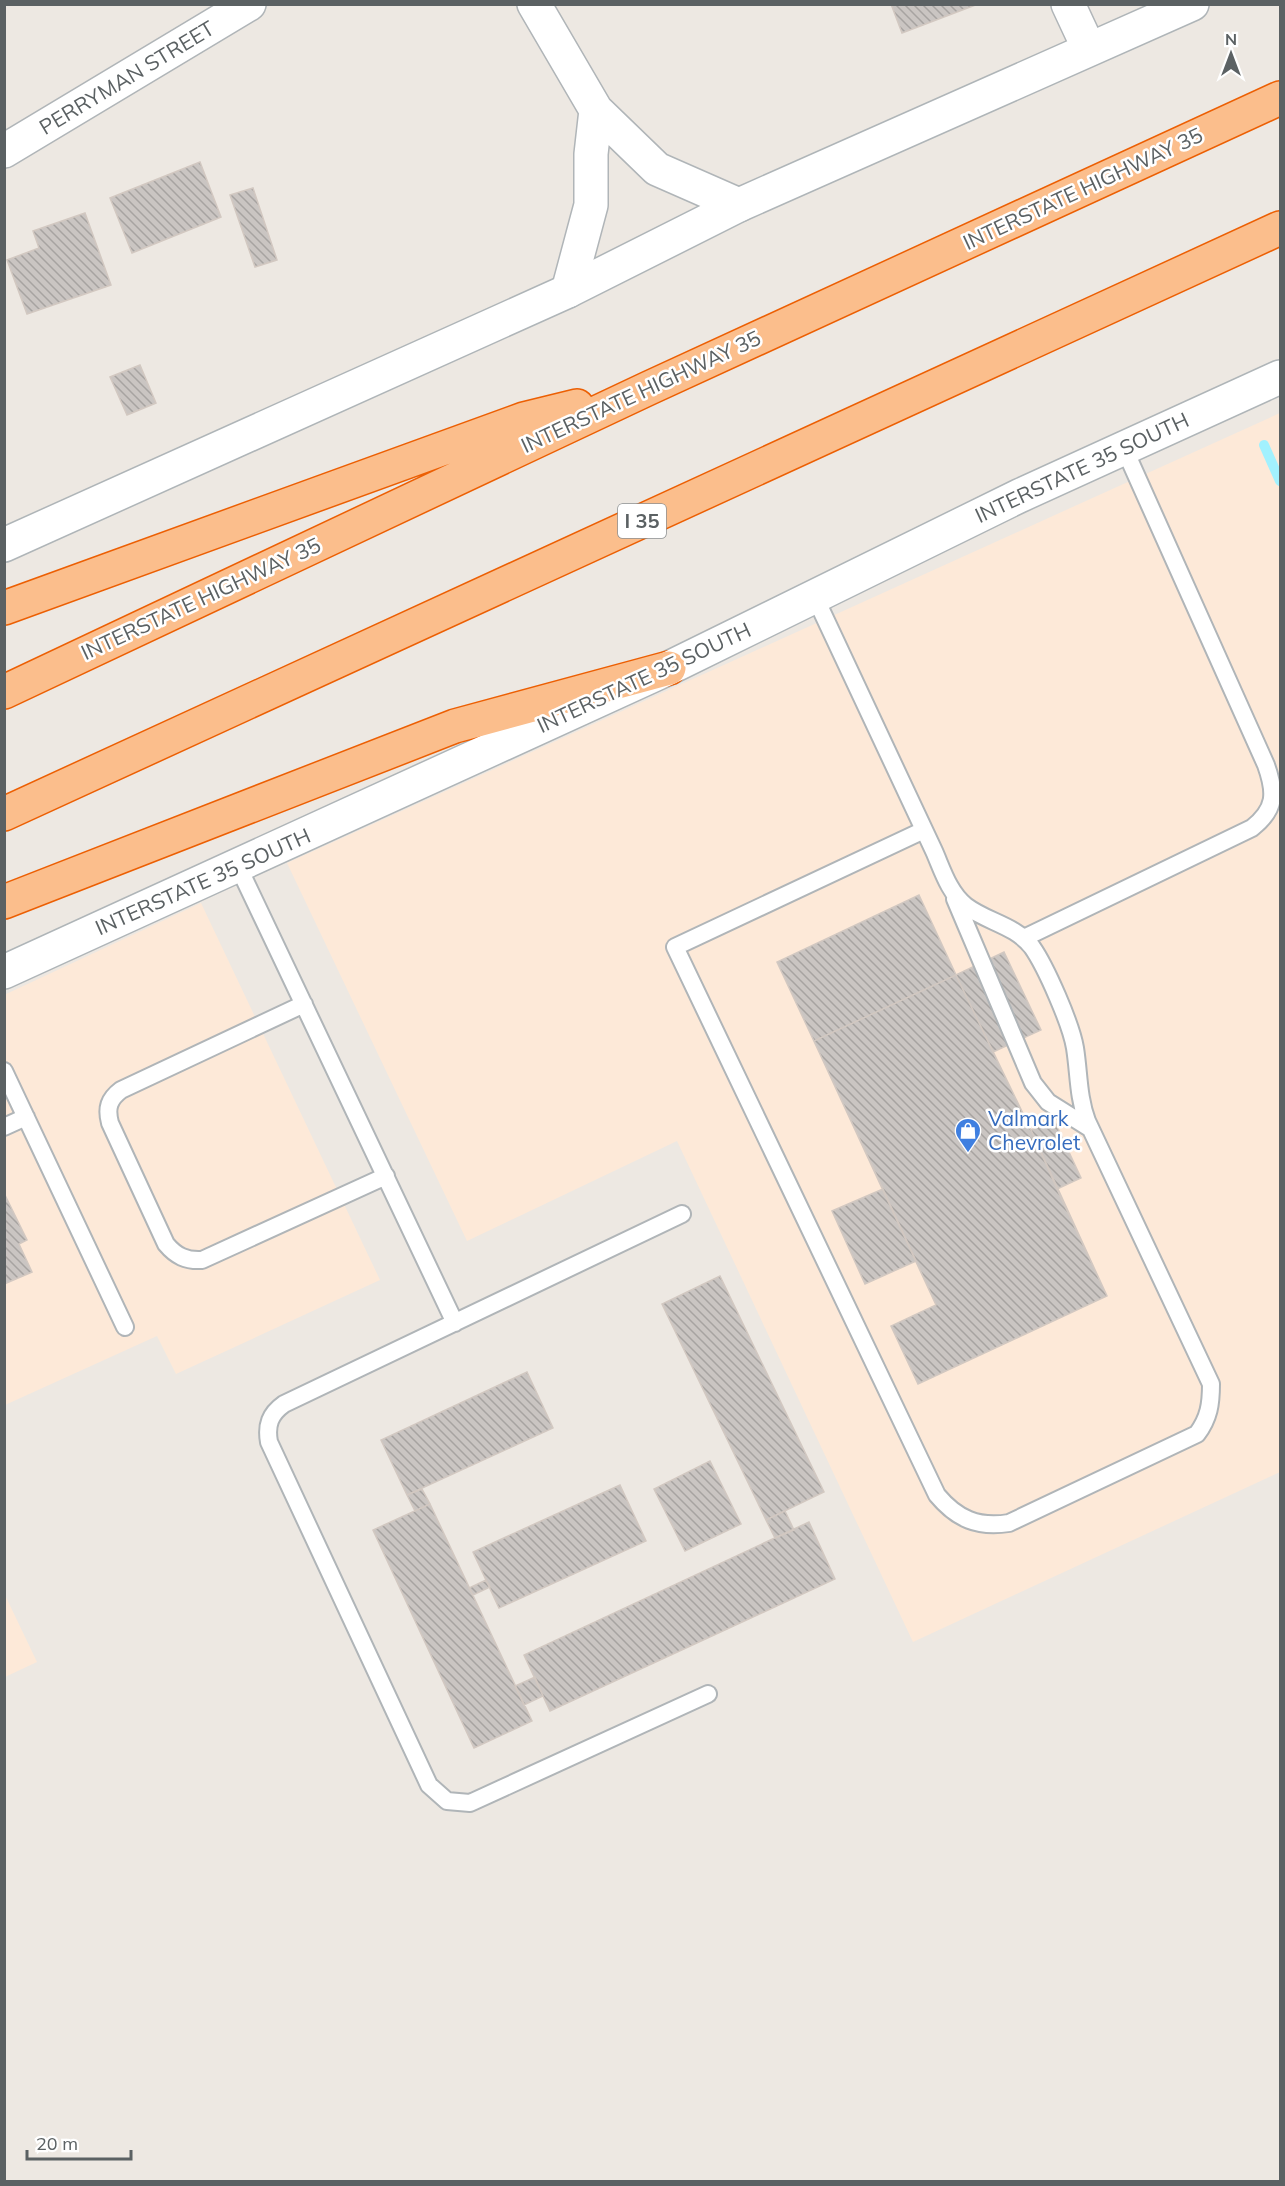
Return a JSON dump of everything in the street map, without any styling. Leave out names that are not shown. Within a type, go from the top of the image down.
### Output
[{"type":"highway","name":"INTERSTATE HIGHWAY 35","points":[[4,692],[649,388],[1281,98]]},
{"type":"highway","name":"I 35","points":[[4,814],[1281,228]]},
{"type":"highway","points":[[4,608],[524,419],[649,388]]},
{"type":"highway","points":[[4,902],[455,726],[669,668]]},
{"type":"main road","name":"PERRYMAN STREET","points":[[4,151],[249,4]]},
{"type":"main road","points":[[534,4],[596,110],[657,169],[739,205]]},
{"type":"main road","points":[[1068,4],[1089,49]]},
{"type":"main road","points":[[4,545],[568,291],[739,205],[1192,4]]},
{"type":"main road","points":[[568,291],[591,205],[591,154],[596,110]]},
{"type":"main road","name":"INTERSTATE 35 SOUTH","points":[[4,972],[669,668],[1009,501],[1281,377]]},
{"type":"lane","points":[[1024,938],[1252,828],[1269,812],[1272,800],[1272,788],[1266,765],[1124,448]]},
{"type":"lane","points":[[814,597],[949,884],[1033,1083],[1048,1102],[1091,1130]]},
{"type":"lane","points":[[924,830],[675,947],[937,1496],[955,1513],[969,1520],[997,1525],[1009,1523],[1197,1434],[1210,1411],[1211,1384],[1091,1130],[1079,1096],[1076,1050],[1070,1026],[1038,957],[1024,938],[965,905],[949,884]]},
{"type":"lane","points":[[238,866],[455,1323]]},
{"type":"lane","points":[[304,1004],[121,1090],[112,1097],[107,1113],[110,1123],[166,1244],[181,1257],[192,1261],[202,1260],[386,1176]]},
{"type":"lane","points":[[4,1071],[125,1327]]},
{"type":"lane","points":[[4,1127],[26,1117]]},
{"type":"lane","points":[[682,1214],[284,1404],[269,1420],[268,1432],[269,1442],[429,1785],[447,1801],[470,1803],[708,1694]]},
{"type":"shaded area","points":[[1280,413],[1280,1472],[913,1642],[677,1141],[467,1241],[287,863]]},
{"type":"shaded area","points":[[201,903],[380,1280],[176,1374],[157,1336],[5,1405],[4,995]]},
{"type":"shaded area","points":[[5,1595],[37,1662],[4,1677]]},
{"type":"building","points":[[891,4],[978,4],[902,33]]},
{"type":"building","points":[[200,162],[221,217],[132,253],[110,198]]},
{"type":"building","points":[[253,188],[277,260],[255,267],[230,195]]},
{"type":"building","points":[[85,213],[111,285],[27,314],[7,260],[39,248],[33,231]]},
{"type":"building","points":[[140,365],[156,403],[127,415],[110,377]]},
{"type":"building","name":"Valmark Chevrolet","points":[[919,895],[956,975],[1004,952],[1041,1030],[993,1052],[1031,1130],[1054,1120],[1081,1178],[1057,1189],[1107,1296],[918,1384],[891,1326],[936,1305],[916,1261],[865,1284],[832,1211],[883,1189],[777,962]]},
{"type":"building","points":[[919,895],[956,975],[814,1041],[777,962]]},
{"type":"building","points":[[1004,952],[1041,1030],[993,1052],[956,975]]},
{"type":"building","name":"Valmark Chevrolet","points":[[956,975],[1031,1130],[1107,1296],[918,1384],[891,1326],[936,1305],[814,1041]]},
{"type":"building","points":[[1054,1120],[1081,1178],[1057,1189],[1031,1130]]},
{"type":"building","points":[[883,1189],[916,1261],[865,1284],[832,1211]]},
{"type":"building","points":[[4,1193],[27,1240],[19,1244],[32,1272],[4,1284]]},
{"type":"building","points":[[720,1276],[824,1492],[766,1520],[662,1304]]},
{"type":"building","points":[[527,1372],[553,1428],[407,1495],[381,1440]]},
{"type":"building","points":[[710,1461],[741,1524],[685,1551],[654,1489]]},
{"type":"building","points":[[620,1485],[646,1541],[499,1608],[473,1552]]},
{"type":"building","points":[[422,1489],[430,1504],[415,1511],[407,1495]]},
{"type":"building","points":[[430,1504],[532,1721],[474,1748],[373,1530]]},
{"type":"building","points":[[785,1511],[794,1530],[775,1538],[766,1520]]},
{"type":"building","points":[[809,1522],[835,1579],[550,1711],[524,1655]]},
{"type":"building","points":[[486,1580],[490,1587],[473,1595],[469,1588]]},
{"type":"building","points":[[535,1677],[543,1696],[524,1705],[515,1686]]},
{"type":"waterway","points":[[1264,445],[1280,481]]},
{"type":"place","name":"Valmark Chevrolet","points":[[968,1154]]}]
